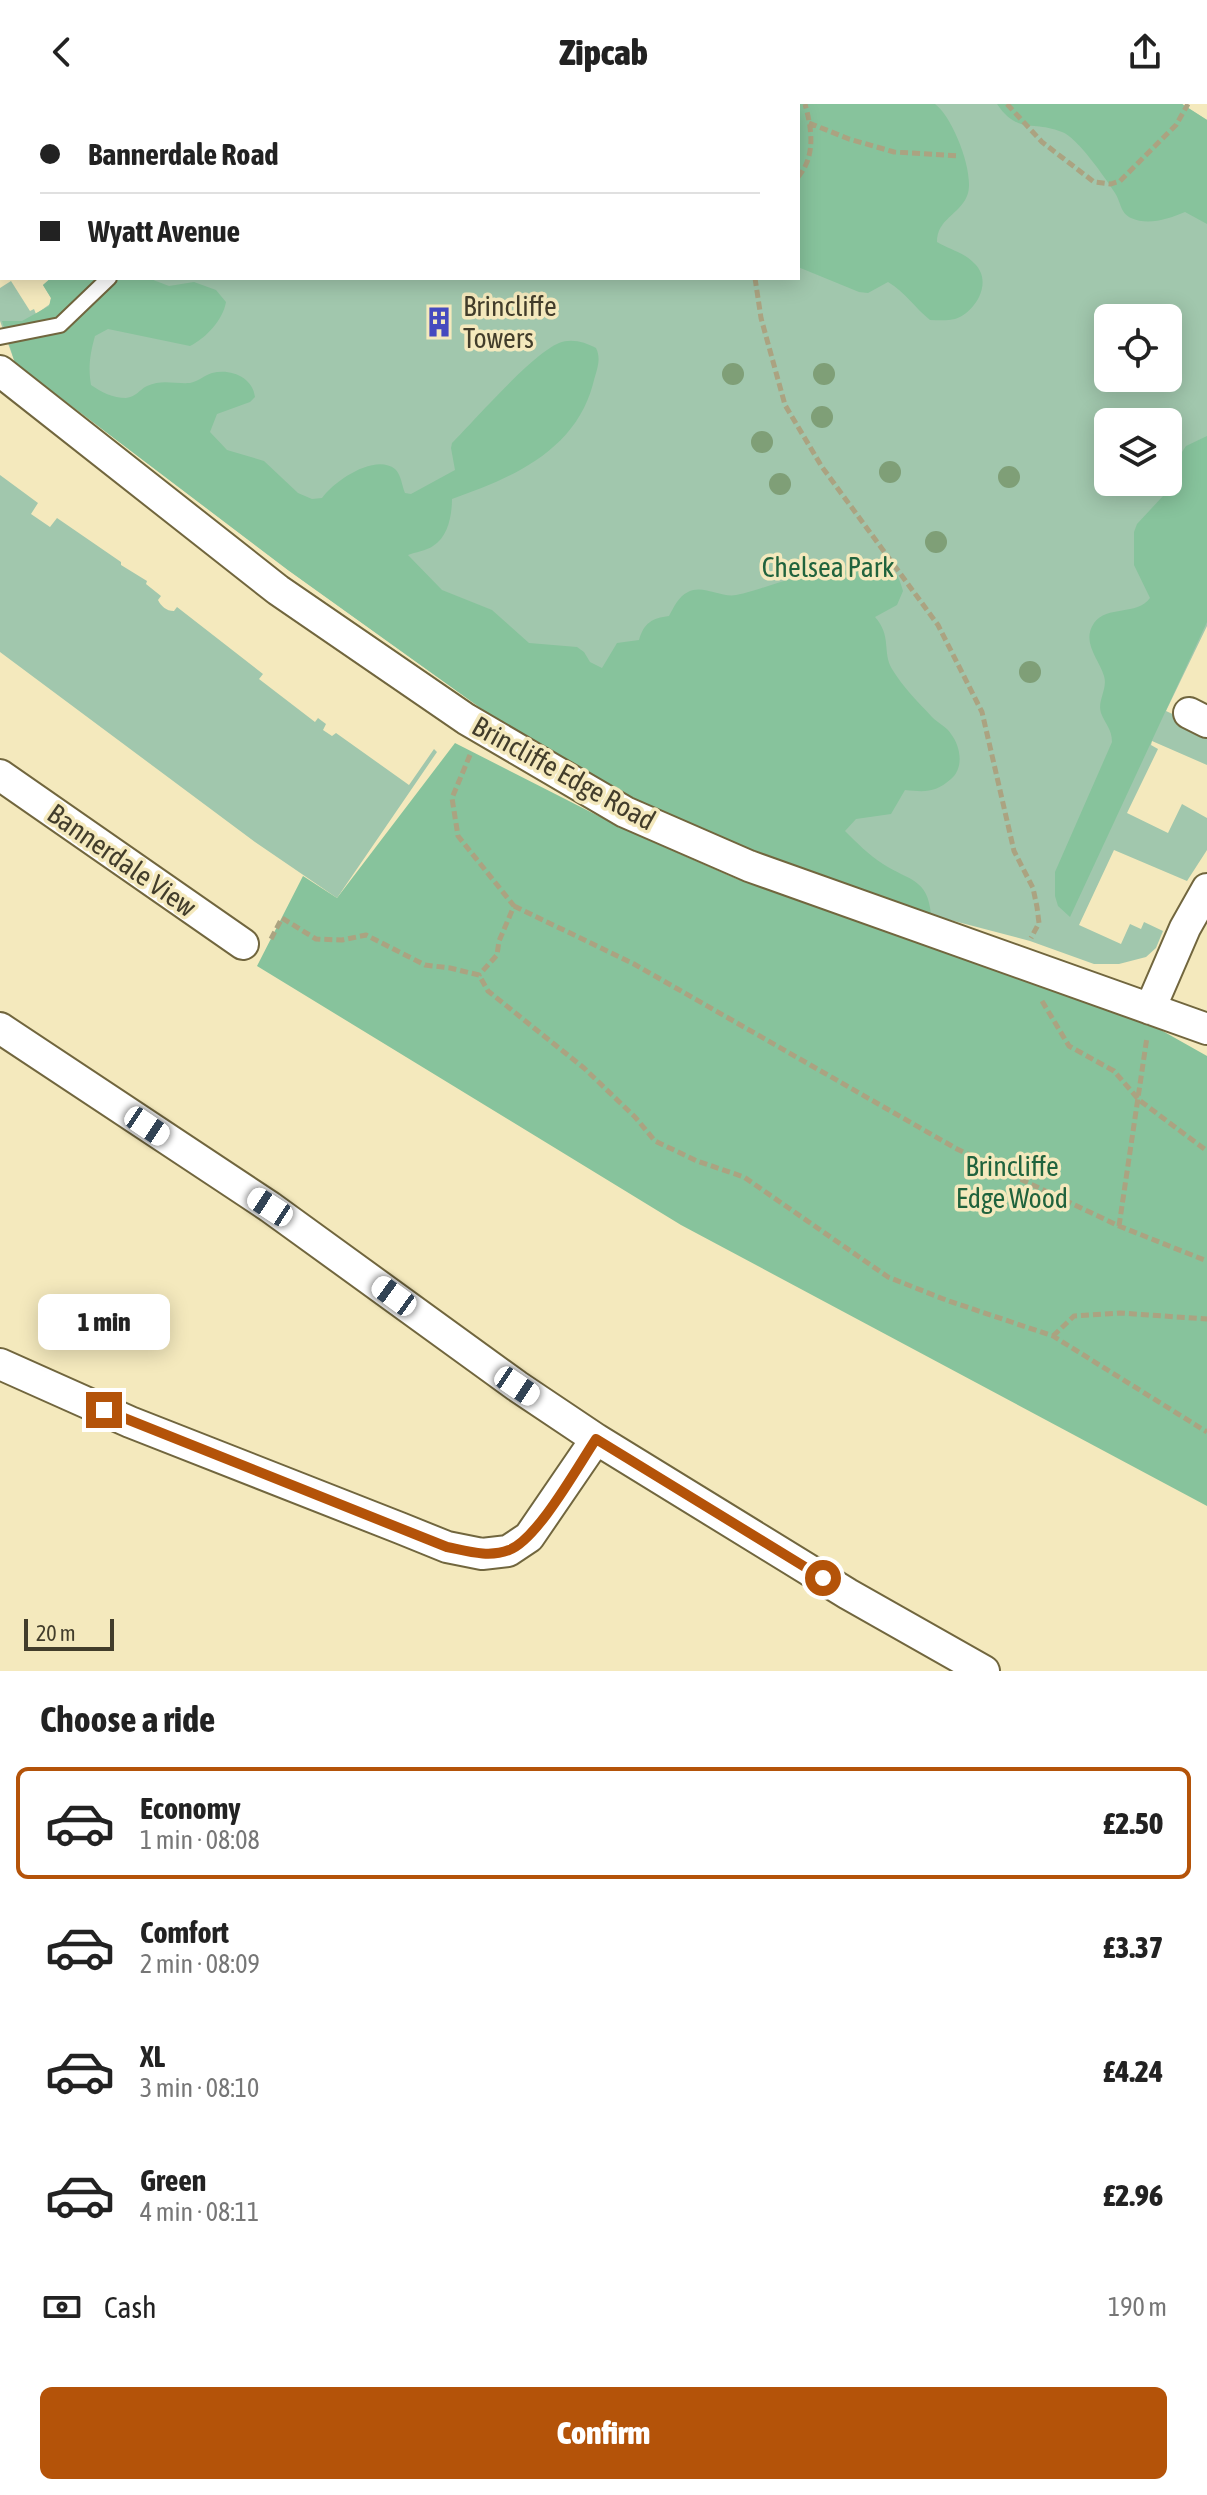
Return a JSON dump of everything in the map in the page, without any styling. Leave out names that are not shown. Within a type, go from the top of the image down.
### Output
[{"type":"street","name":"Brincliffe Edge Road","points":[[0,371],[278,590],[481,728],[625,812],[749,866],[1207,1029]]},
{"type":"street","name":"Bannerdale View","points":[[0,775],[243,944]]},
{"type":"street","points":[[1150,1009],[1185,928],[1207,889]]},
{"type":"street","points":[[0,1028],[270,1207],[596,1439],[848,1594],[984,1671]]},
{"type":"street","points":[[0,1364],[130,1422],[447,1547],[482,1554],[508,1551],[529,1537],[596,1439]]},
{"type":"lane","points":[[0,337],[60,325],[107,280]]},
{"type":"path","points":[[800,174],[810,156],[805,104]]},
{"type":"path","points":[[1007,104],[1042,142],[1094,182],[1111,184],[1120,181],[1176,125],[1188,104]]},
{"type":"path","points":[[809,123],[894,152],[959,156]]},
{"type":"path","points":[[755,280],[761,318],[785,405],[822,467],[938,625],[982,712],[1014,851],[1033,888],[1037,907],[1039,923],[1017,961],[1069,1046],[1114,1071],[1139,1100],[1207,1151]]},
{"type":"path","points":[[481,728],[452,798],[458,836],[485,874],[514,906],[634,964],[957,1149],[1119,1226],[1207,1261]]},
{"type":"path","points":[[479,975],[497,955],[499,941],[514,906]]},
{"type":"path","points":[[243,944],[264,952],[282,918],[316,939],[342,940],[366,935],[425,965],[479,975],[488,991],[584,1068],[655,1141],[697,1161],[744,1177],[888,1277],[1053,1336],[1207,1432]]},
{"type":"path","points":[[1119,1226],[1150,1009]]},
{"type":"path","points":[[1053,1336],[1074,1316],[1120,1313],[1207,1319]]},
{"type":"green space","name":"Chelsea Park","points":[[800,104],[1182,104],[1207,120],[1207,626],[1166,711],[1207,730],[1207,765],[1152,741],[1151,745],[1158,749],[1127,813],[1168,833],[1182,804],[1207,818],[1207,850],[1187,881],[1114,850],[1079,925],[1121,944],[1130,924],[1141,929],[1144,922],[1163,931],[1156,948],[1146,957],[1119,964],[1094,964],[1030,941],[931,915],[745,847],[489,714],[288,570],[15,363],[0,321],[0,288],[11,281],[30,311],[34,309],[36,314],[50,304],[51,298],[43,285],[49,280],[800,280]]},
{"type":"green space","points":[[800,104],[935,104],[949,121],[961,147],[969,187],[963,202],[944,222],[937,242],[975,264],[982,279],[980,296],[963,315],[952,320],[930,320],[888,282],[868,293],[800,268]]},
{"type":"green space","points":[[997,104],[1182,104],[1207,120],[1207,224],[1185,212],[1151,221],[1127,216],[1098,169],[1068,135],[1012,120]]},
{"type":"green space","points":[[49,280],[153,280],[169,286],[194,282],[216,290],[226,302],[218,322],[190,346],[108,329],[95,336],[90,360],[91,385],[107,394],[126,398],[158,383],[190,383],[219,372],[240,376],[250,384],[255,397],[250,402],[217,414],[210,432],[227,450],[264,461],[298,493],[312,499],[322,498],[345,477],[377,464],[395,469],[405,493],[411,494],[455,470],[452,443],[534,360],[559,343],[568,341],[578,341],[596,348],[598,361],[593,384],[572,427],[538,459],[518,471],[452,499],[450,519],[442,537],[430,548],[408,555],[442,590],[492,610],[529,643],[577,647],[590,662],[602,668],[617,643],[639,640],[650,622],[669,616],[677,602],[688,592],[706,590],[736,595],[800,577],[827,576],[872,563],[890,568],[898,577],[903,591],[897,605],[875,617],[885,637],[889,663],[911,694],[949,732],[960,757],[958,769],[951,779],[935,789],[905,790],[891,814],[856,819],[845,831],[878,860],[916,882],[926,894],[931,915],[745,847],[636,801],[489,714],[288,570],[15,363],[2,321],[22,321],[49,306],[51,298],[43,285]]},
{"type":"green space","points":[[1207,436],[1207,622],[1070,917],[1058,906],[1055,872],[1112,742],[1101,713],[1105,681],[1090,644],[1090,630],[1100,617],[1138,607],[1150,598],[1134,565],[1134,532],[1137,524],[1163,496],[1182,496],[1182,452],[1186,446]]},
{"type":"green space","points":[[0,475],[38,503],[31,514],[50,527],[57,518],[121,562],[121,565],[147,581],[146,584],[161,596],[158,600],[164,608],[174,611],[177,607],[263,674],[259,679],[315,722],[318,718],[326,724],[323,730],[332,736],[336,733],[409,785],[434,749],[437,752],[337,898],[255,842],[0,652]]},
{"type":"green space","name":"Brincliffe Edge Wood","points":[[455,743],[628,831],[737,879],[1152,1025],[1207,1056],[1207,1506],[681,1225],[257,966],[303,876],[337,898]]},
{"type":"place","name":"Brincliffe Towers","points":[[439,322]]},
{"type":"route","points":[[104,1410],[447,1547],[482,1554],[508,1551],[529,1537],[596,1439],[823,1578]]}]
